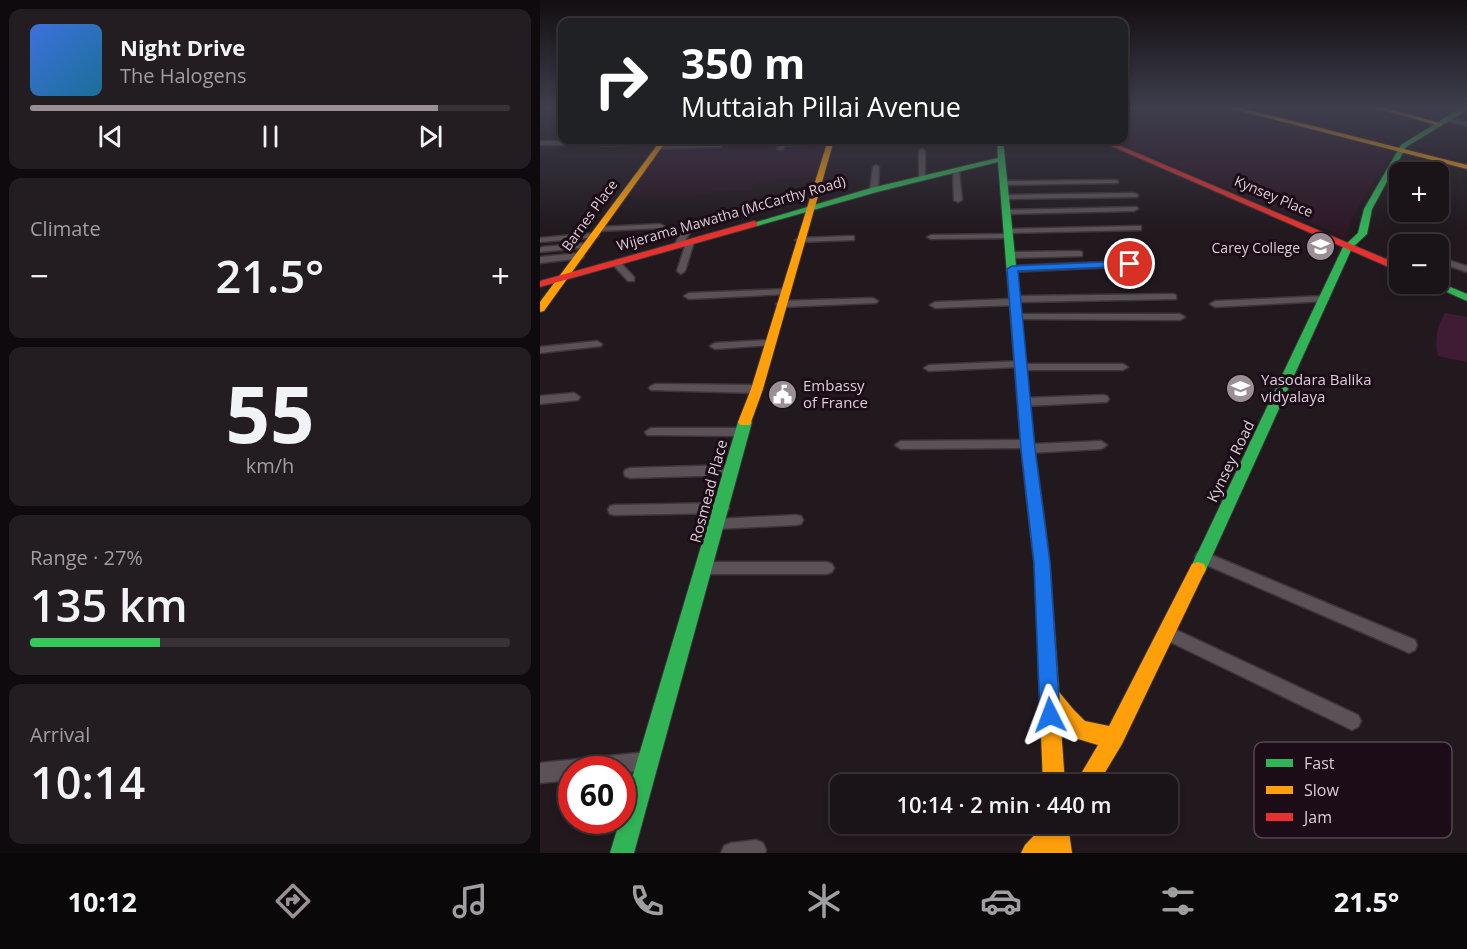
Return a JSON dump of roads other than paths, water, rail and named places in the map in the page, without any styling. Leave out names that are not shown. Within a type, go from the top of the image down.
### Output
[{"type":"street","name":"Barnes Place","points":[[540,309],[658,148]]},
{"type":"street","name":"Rosmead Place","points":[[622,853],[722,508],[741,432],[757,389],[808,208],[828,148]]},
{"type":"street","points":[[1001,148],[1028,446],[1042,563],[1053,774]]},
{"type":"street","name":"Kynsey Place","points":[[1119,148],[1389,264]]},
{"type":"street","points":[[1385,148],[1467,167]]},
{"type":"street","points":[[1401,152],[1402,148]]},
{"type":"street","points":[[540,151],[555,151]]},
{"type":"street","points":[[922,151],[922,178]]},
{"type":"street","name":"Kynsey Road","points":[[1092,774],[1115,737],[1168,633],[1348,247],[1362,234],[1368,209],[1401,152]]},
{"type":"street","name":"Wijerama Mawatha (McCarthy Road)","points":[[540,284],[589,268],[874,190],[1002,159]]},
{"type":"street","points":[[874,190],[876,166]]},
{"type":"street","points":[[956,170],[957,200]]},
{"type":"street","points":[[1005,190],[1116,182]]},
{"type":"street","points":[[1005,190],[1134,195]]},
{"type":"street","points":[[1007,212],[1134,209]]},
{"type":"street","points":[[541,255],[590,241],[660,226]]},
{"type":"street","points":[[681,272],[684,243],[690,226]]},
{"type":"street","points":[[931,237],[1138,228]]},
{"type":"street","points":[[800,240],[852,238]]},
{"type":"street","points":[[540,240],[590,241]]},
{"type":"street","points":[[1012,262],[1079,254]]},
{"type":"street","points":[[1384,262],[1389,259]]},
{"type":"street","points":[[616,262],[631,279]]},
{"type":"street","points":[[1012,262],[1130,264]]},
{"type":"street","points":[[1449,263],[1467,269]]},
{"type":"street","points":[[1449,290],[1467,298]]},
{"type":"street","points":[[689,296],[873,302]]},
{"type":"street","points":[[935,305],[1015,300],[1173,297]]},
{"type":"street","points":[[1215,304],[1324,299]]},
{"type":"street","points":[[1017,317],[1180,318]]},
{"type":"street","points":[[715,346],[769,343]]},
{"type":"street","points":[[540,350],[597,344]]},
{"type":"street","points":[[929,368],[1123,367]]},
{"type":"street","points":[[656,388],[757,389]]},
{"type":"street","points":[[540,400],[574,397]]},
{"type":"street","points":[[1024,402],[1103,399]]},
{"type":"street","points":[[651,432],[741,432]]},
{"type":"street","points":[[901,445],[1101,446]]},
{"type":"street","points":[[630,473],[732,470]]},
{"type":"street","points":[[615,510],[722,508]]},
{"type":"street","points":[[717,524],[796,520]]},
{"type":"street","points":[[1202,557],[1409,645]]},
{"type":"street","points":[[704,568],[827,568]]},
{"type":"street","points":[[1168,633],[1352,722]]},
{"type":"street","points":[[1048,692],[1073,728],[1094,737],[1115,737]]},
{"type":"street","points":[[636,762],[648,761]]},
{"type":"street","points":[[540,773],[558,771]]},
{"type":"street","points":[[1033,853],[1051,834]]},
{"type":"street","points":[[1059,834],[1060,853]]},
{"type":"street","points":[[731,853],[756,850]]},
{"type":"place","name":"Carey College","points":[[1321,247]]},
{"type":"place","name":"Yasodara Balika vidyalaya","points":[[1240,388]]},
{"type":"place","name":"Embassy of France","points":[[782,394]]}]
